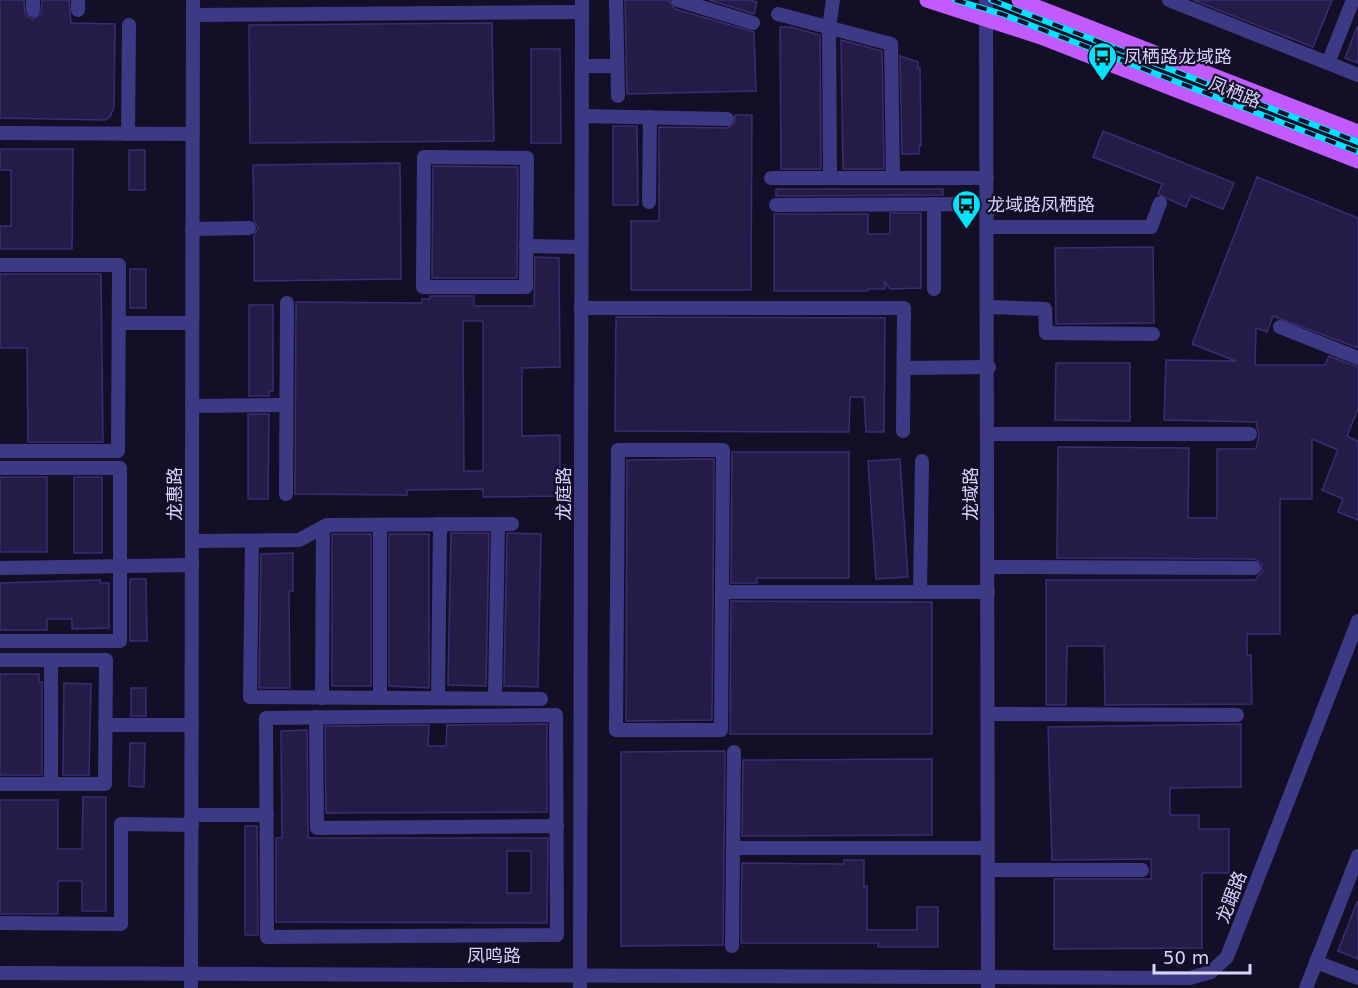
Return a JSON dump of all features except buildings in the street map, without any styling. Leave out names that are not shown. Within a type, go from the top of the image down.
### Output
[{"type":"main road","name":"凤栖路","points":[[927,0],[1041,37],[1358,161]]},
{"type":"main road","name":"凤栖路","points":[[1018,0],[1358,132]]},
{"type":"main road","points":[[1041,37],[1041,22],[1049,11]]},
{"type":"street","name":"龙惠路","points":[[191,988],[193,0]]},
{"type":"street","points":[[317,0],[318,14]]},
{"type":"street","points":[[616,0],[618,96]]},
{"type":"street","points":[[678,0],[753,23]]},
{"type":"street","points":[[830,178],[829,28],[833,0]]},
{"type":"street","name":"龙域路","points":[[986,0],[988,981]]},
{"type":"street","points":[[1169,0],[1358,75]]},
{"type":"street","points":[[1328,63],[1353,0]]},
{"type":"street","points":[[193,15],[318,14],[582,6]]},
{"type":"street","name":"龙庭路","points":[[580,988],[582,6]]},
{"type":"street","points":[[778,14],[891,44],[893,178]]},
{"type":"street","points":[[128,134],[129,25]]},
{"type":"street","points":[[582,66],[617,66]]},
{"type":"street","points":[[582,116],[727,119]]},
{"type":"street","points":[[649,202],[650,117]]},
{"type":"street","points":[[0,133],[192,134]]},
{"type":"street","points":[[424,158],[527,158],[526,246],[526,287],[423,287],[424,158]]},
{"type":"street","points":[[771,178],[987,178]]},
{"type":"street","points":[[988,226],[1151,227],[1160,203]]},
{"type":"street","points":[[934,204],[934,289]]},
{"type":"street","points":[[776,205],[987,204]]},
{"type":"street","points":[[192,228],[249,228]]},
{"type":"street","points":[[526,246],[582,247]]},
{"type":"street","points":[[0,265],[119,265],[118,451],[0,451]]},
{"type":"street","points":[[286,494],[287,303]]},
{"type":"street","points":[[988,307],[1045,309],[1046,333],[1154,334]]},
{"type":"street","points":[[581,308],[904,308],[903,431]]},
{"type":"street","points":[[118,323],[192,323]]},
{"type":"street","points":[[1280,327],[1358,358]]},
{"type":"street","points":[[904,368],[988,367]]},
{"type":"street","points":[[192,406],[286,405]]},
{"type":"street","points":[[988,434],[1250,434]]},
{"type":"street","points":[[618,450],[723,450],[722,592],[721,730],[616,730],[618,450]]},
{"type":"street","points":[[920,592],[922,461]]},
{"type":"street","points":[[0,468],[120,468],[120,641],[0,641]]},
{"type":"street","points":[[438,698],[440,524]]},
{"type":"street","points":[[192,541],[299,540],[323,528],[505,524],[495,698]]},
{"type":"street","points":[[380,525],[380,698]]},
{"type":"street","points":[[322,698],[323,528]]},
{"type":"street","points":[[252,541],[250,698],[541,699]]},
{"type":"street","points":[[0,568],[192,565]]},
{"type":"street","points":[[988,567],[1254,568]]},
{"type":"street","points":[[722,592],[988,592]]},
{"type":"street","name":"龙踞路","points":[[988,981],[1190,978],[1211,972],[1227,957],[1358,621]]},
{"type":"street","points":[[0,660],[105,660],[105,784],[0,784]]},
{"type":"street","points":[[51,660],[51,784]]},
{"type":"street","points":[[988,714],[1237,715]]},
{"type":"street","points":[[556,716],[557,935],[267,937],[267,815],[266,718],[556,716]]},
{"type":"street","points":[[316,717],[317,828],[557,826]]},
{"type":"street","points":[[105,724],[192,724]]},
{"type":"street","points":[[732,946],[734,752]]},
{"type":"street","points":[[0,923],[120,924],[121,824],[267,815]]},
{"type":"street","points":[[733,848],[988,848]]},
{"type":"street","points":[[1306,988],[1358,856]]},
{"type":"street","points":[[988,870],[1142,870]]},
{"type":"street","points":[[1316,962],[1358,978]]},
{"type":"street","name":"凤鸣路","points":[[0,973],[580,973],[988,981]]},
{"type":"railway","points":[[955,0],[1002,14],[1358,152]]},
{"type":"railway","points":[[991,0],[1358,142]]},
{"type":"place","name":"凤栖路龙域路","points":[[1103,82]]},
{"type":"place","name":"龙域路凤栖路","points":[[966,230]]}]
